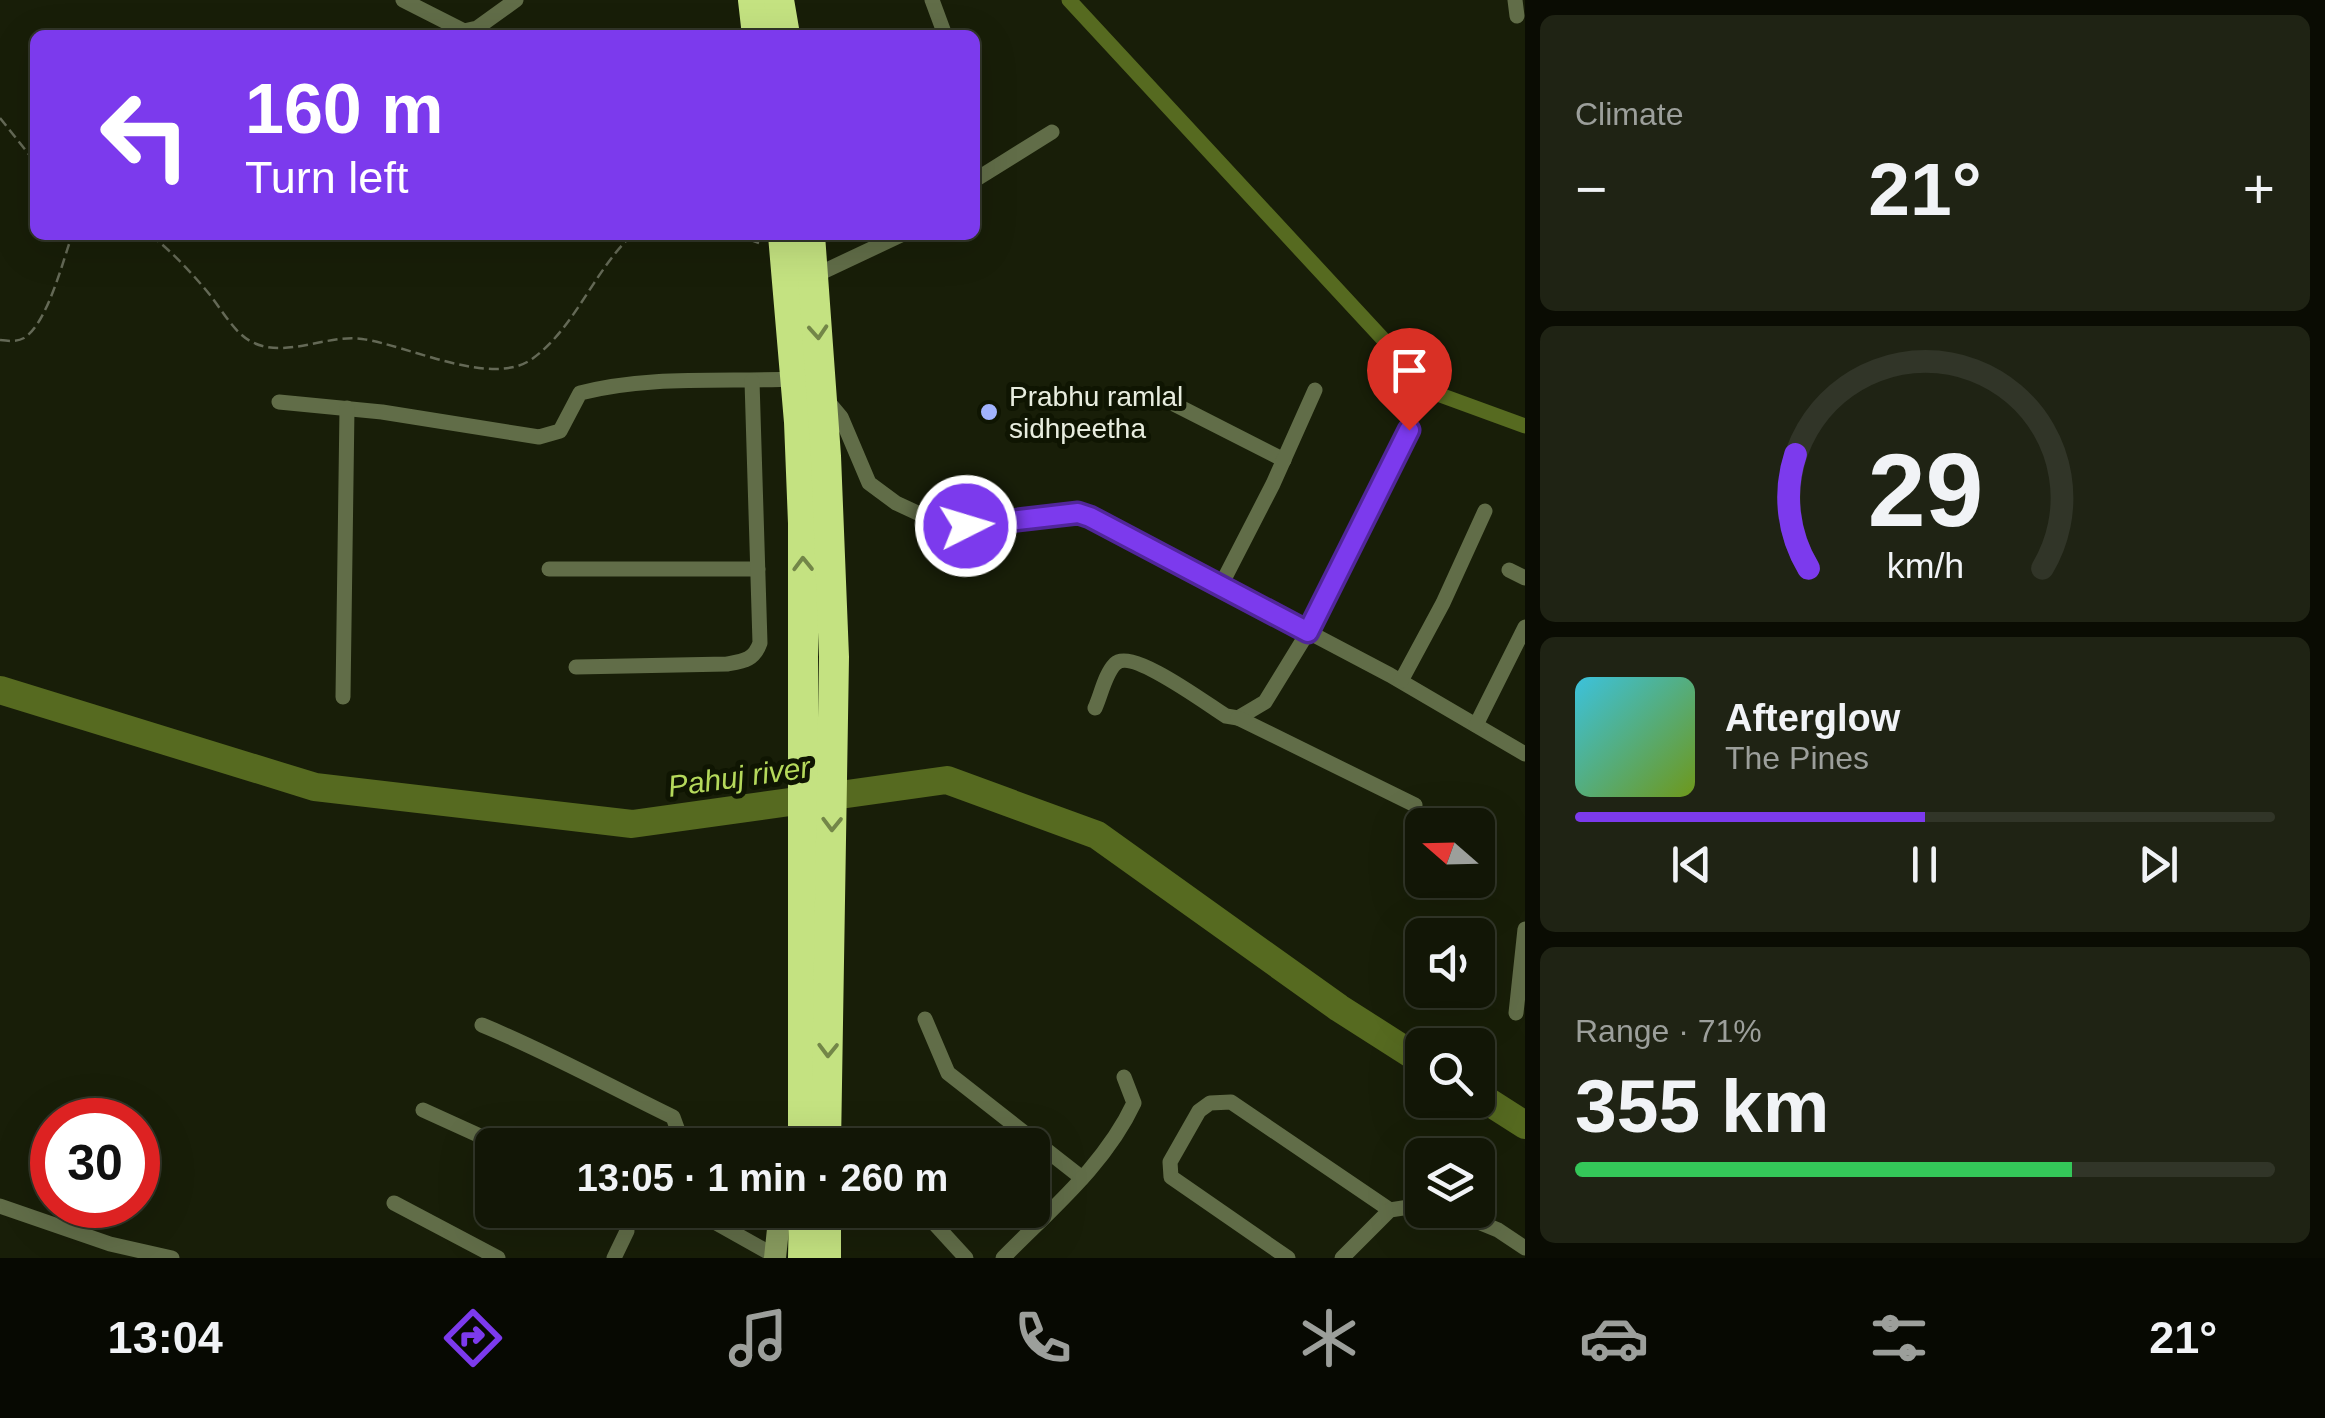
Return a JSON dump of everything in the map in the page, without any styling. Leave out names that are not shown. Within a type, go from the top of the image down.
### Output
[{"type":"highway","points":[[753,0],[756,30]]},
{"type":"highway","points":[[779,0],[783,30]]},
{"type":"highway","points":[[783,240],[820,659]]},
{"type":"highway","points":[[810,240],[822,395],[817,957],[821,1128]]},
{"type":"highway","points":[[811,1128],[803,1114],[817,957]]},
{"type":"highway","points":[[785,1257],[797,1228]]},
{"type":"highway","points":[[826,1228],[826,1258]]},
{"type":"street","points":[[403,0],[460,30]]},
{"type":"street","points":[[470,30],[516,0]]},
{"type":"street","points":[[932,0],[943,30]]},
{"type":"street","points":[[980,177],[1052,132]]},
{"type":"street","points":[[814,276],[890,240]]},
{"type":"street","points":[[279,402],[348,408],[540,437],[560,431],[580,394],[599,388],[795,378]]},
{"type":"street","points":[[576,667],[683,667],[751,659],[760,643],[752,380]]},
{"type":"street","points":[[1220,587],[1315,390]]},
{"type":"street","points":[[822,395],[841,417],[868,483],[896,503],[938,523],[966,526],[1078,513],[1401,681],[1525,754]]},
{"type":"street","points":[[1172,403],[1284,460]]},
{"type":"street","points":[[344,696],[348,408]]},
{"type":"street","points":[[1238,718],[1265,702],[1308,632],[1409,430]]},
{"type":"street","points":[[1401,681],[1444,603],[1485,511]]},
{"type":"street","points":[[549,569],[758,569]]},
{"type":"street","points":[[1509,570],[1525,578]]},
{"type":"street","points":[[1476,725],[1525,628]]},
{"type":"street","points":[[1095,708],[1112,668],[1117,661],[1127,658],[1145,665],[1226,716],[1238,718],[1414,805]]},
{"type":"street","points":[[1516,1013],[1525,929]]},
{"type":"street","points":[[926,1019],[948,1073],[1082,1178]]},
{"type":"street","points":[[482,1025],[559,1058],[575,1071],[673,1117],[678,1128]]},
{"type":"street","points":[[1003,1258],[1082,1178],[1120,1130],[1134,1103],[1124,1078]]},
{"type":"street","points":[[1288,1258],[1171,1177],[1170,1162],[1183,1136],[1199,1111],[1210,1103],[1231,1102],[1260,1119],[1390,1210]]},
{"type":"street","points":[[423,1110],[475,1134]]},
{"type":"street","points":[[798,1128],[803,1114]]},
{"type":"street","points":[[394,1203],[498,1258]]},
{"type":"street","points":[[0,1206],[110,1244],[172,1258]]},
{"type":"street","points":[[1349,1256],[1390,1210],[1405,1208]]},
{"type":"street","points":[[614,1258],[627,1228]]},
{"type":"street","points":[[728,1228],[785,1257]]},
{"type":"street","points":[[782,1228],[785,1257]]},
{"type":"street","points":[[836,1228],[838,1258]]},
{"type":"street","points":[[938,1228],[966,1258]]},
{"type":"street","points":[[1493,1228],[1525,1248]]},
{"type":"path","points":[[0,118],[30,156]]},
{"type":"path","points":[[0,340],[19,340],[33,329],[70,240]]},
{"type":"path","points":[[158,240],[241,334],[262,346],[277,348],[360,338],[498,370],[530,361],[553,340],[612,255],[627,240]]},
{"type":"waterway","points":[[1069,0],[1432,392],[1525,426]]},
{"type":"waterway","name":"Pahuj river","points":[[0,690],[315,787],[632,824],[947,780],[1097,835],[1339,1008],[1405,1050]]},
{"type":"waterway","name":"Pahuj river","points":[[1495,1106],[1525,1125]]},
{"type":"place","name":"Prabhu ramlal sidhpeetha","points":[[989,412]]},
{"type":"route","points":[[966,526],[1078,513],[1308,632],[1364,527],[1409,430]]}]
